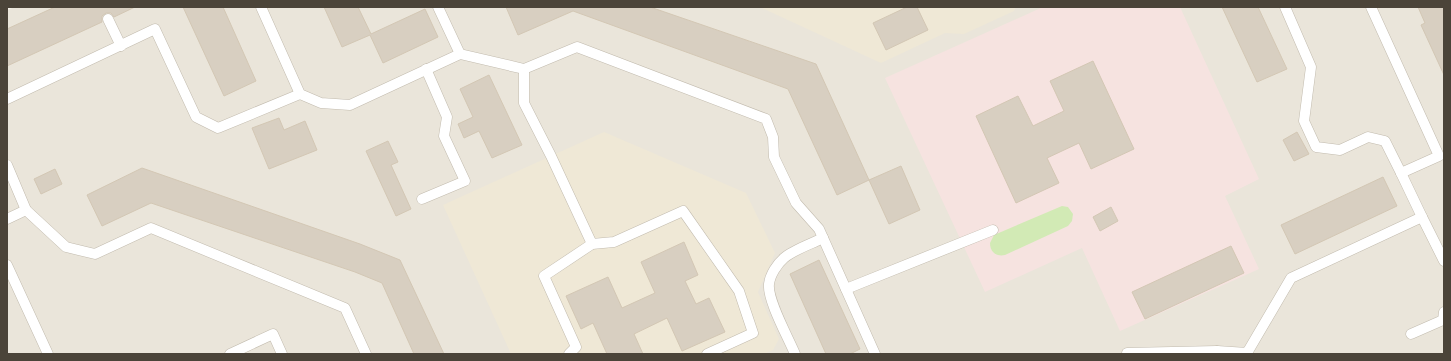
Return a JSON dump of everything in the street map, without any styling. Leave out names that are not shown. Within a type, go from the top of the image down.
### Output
[{"type":"lane","points":[[261,7],[300,94]]},
{"type":"lane","points":[[438,7],[460,54]]},
{"type":"lane","points":[[1285,7],[1311,67],[1304,121],[1316,147],[1340,150],[1368,137],[1385,141],[1444,261]]},
{"type":"lane","points":[[1371,7],[1441,155],[1401,173]]},
{"type":"lane","points":[[108,19],[121,46]]},
{"type":"lane","points":[[7,99],[155,30],[196,117],[218,128],[300,94],[321,102],[350,105],[460,54],[524,69],[576,47],[766,119],[773,137],[774,157],[796,203],[819,229],[875,354]]},
{"type":"lane","points":[[422,199],[465,180],[444,136],[448,117],[426,69]]},
{"type":"lane","points":[[524,69],[524,103],[551,156],[592,244]]},
{"type":"lane","points":[[7,165],[26,210],[66,247],[95,254],[151,228],[345,308],[366,354]]},
{"type":"lane","points":[[7,219],[26,210]]},
{"type":"lane","points":[[569,354],[576,347],[544,276],[592,244],[614,242],[683,211],[739,291],[753,333],[708,354]]},
{"type":"lane","points":[[1127,353],[1247,353],[1291,278],[1422,217]]},
{"type":"lane","points":[[846,289],[993,230]]},
{"type":"lane","points":[[795,354],[771,298],[769,285],[776,265],[785,256],[823,238]]},
{"type":"lane","points":[[7,265],[48,354]]},
{"type":"lane","points":[[1412,334],[1443,320],[1444,312]]},
{"type":"lane","points":[[230,354],[273,334],[282,354]]},
{"type":"shaded area","points":[[15,7],[1444,7],[1444,354],[7,354],[7,10]]},
{"type":"shaded area","points":[[760,7],[1016,7],[1014,11],[964,34],[945,33],[881,63]]},
{"type":"shaded area","points":[[1043,7],[1180,7],[1259,179],[1225,196],[1259,269],[1120,331],[1082,248],[985,292],[885,78]]},
{"type":"shaded area","points":[[604,132],[746,193],[775,253],[758,292],[779,339],[773,350],[764,354],[511,354],[443,205]]},
{"type":"green space","points":[[1062,206],[1068,207],[1073,214],[1072,221],[1068,226],[1005,255],[999,255],[992,251],[990,243],[994,235]]},
{"type":"building","points":[[55,7],[135,7],[114,17],[111,13],[106,13],[102,16],[102,22],[7,66],[7,29]]},
{"type":"building","points":[[183,7],[223,7],[256,81],[224,96]]},
{"type":"building","points":[[324,7],[358,7],[371,34],[425,9],[438,37],[383,63],[370,35],[342,47]]},
{"type":"building","points":[[506,7],[650,7],[816,64],[869,180],[837,195],[788,89],[573,11],[518,35]]},
{"type":"building","points":[[907,7],[917,7],[928,30],[886,50],[873,23]]},
{"type":"building","points":[[1222,7],[1258,7],[1287,69],[1257,82]]},
{"type":"building","points":[[1418,7],[1444,7],[1444,75],[1421,25],[1425,23]]},
{"type":"building","points":[[1093,61],[1134,149],[1091,169],[1079,143],[1047,158],[1059,183],[1016,203],[976,116],[1018,96],[1033,126],[1064,111],[1050,81]]},
{"type":"building","points":[[489,75],[522,145],[492,158],[479,131],[464,138],[458,124],[473,117],[460,89]]},
{"type":"building","points":[[279,118],[284,130],[305,121],[317,150],[269,169],[252,128]]},
{"type":"building","points":[[1297,132],[1309,154],[1294,161],[1283,140]]},
{"type":"building","points":[[388,141],[398,162],[391,165],[411,209],[396,216],[366,151]]},
{"type":"building","points":[[901,166],[920,210],[889,224],[869,180]]},
{"type":"building","points":[[142,168],[360,244],[400,260],[444,354],[414,354],[382,283],[355,272],[151,203],[102,226],[87,195]]},
{"type":"building","points":[[55,169],[62,184],[41,194],[34,179]]},
{"type":"building","points":[[1383,177],[1397,206],[1295,254],[1281,225]]},
{"type":"building","points":[[1111,207],[1118,221],[1100,231],[1093,217]]},
{"type":"building","points":[[684,242],[698,275],[685,281],[696,304],[709,298],[725,332],[682,351],[667,318],[634,334],[643,354],[607,354],[593,323],[581,329],[566,296],[608,277],[622,308],[655,293],[641,262]]},
{"type":"building","points":[[1231,246],[1244,273],[1145,319],[1132,292]]},
{"type":"building","points":[[819,260],[860,349],[850,354],[826,354],[790,274]]}]
